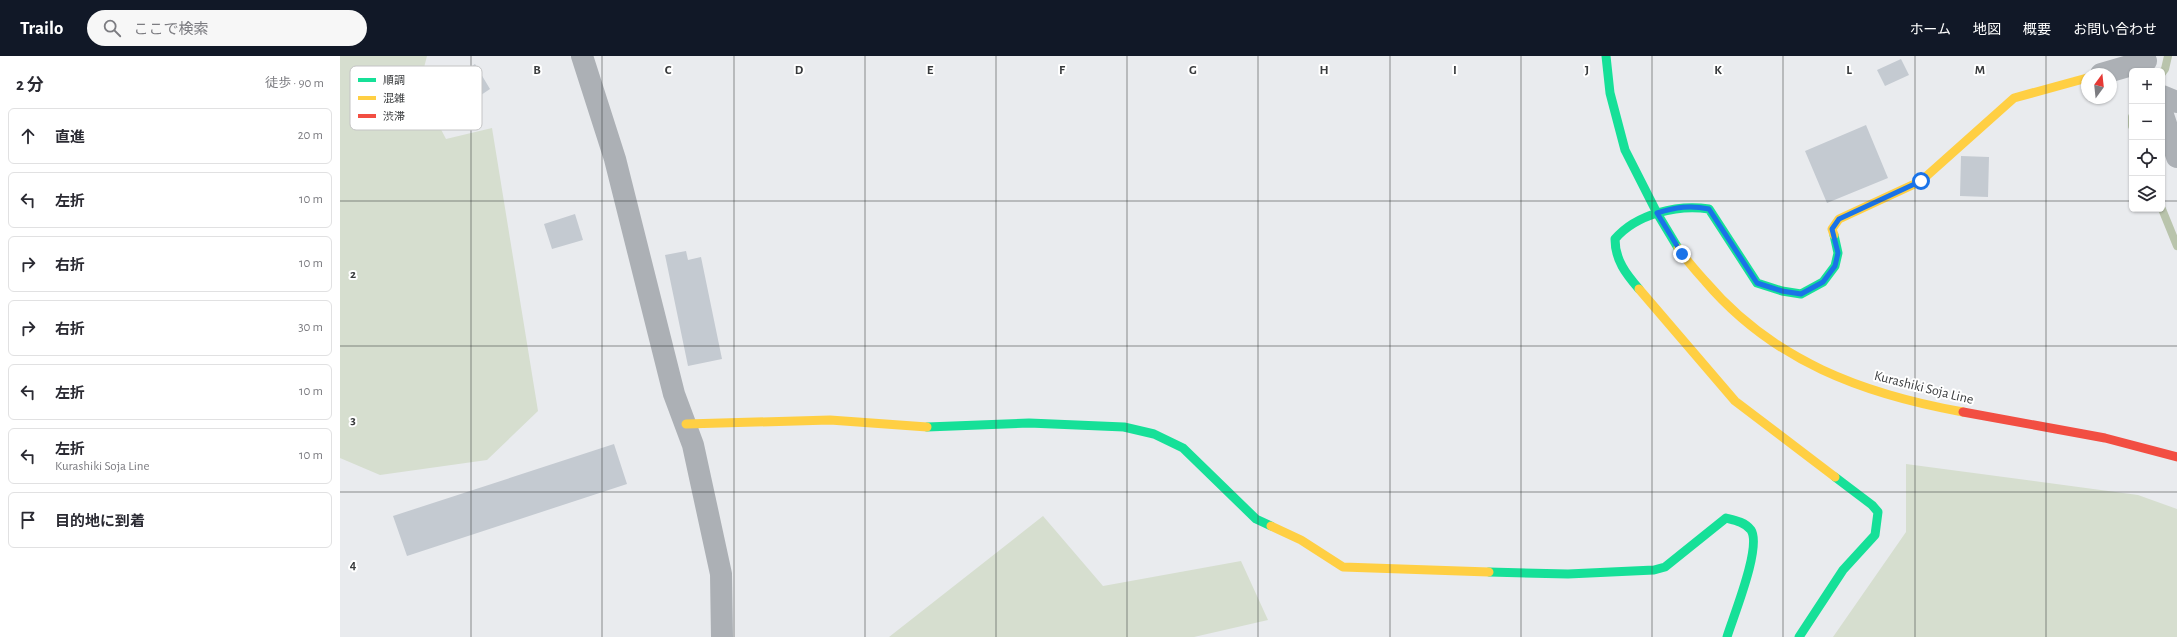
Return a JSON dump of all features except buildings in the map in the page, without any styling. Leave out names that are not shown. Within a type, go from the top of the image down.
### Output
[{"type":"street","points":[[582,56],[615,159],[674,394],[693,445],[721,574],[722,637]]},
{"type":"street","name":"Kurashiki Soja Line","points":[[1606,56],[1610,93],[1624,150],[1657,213],[1682,254],[1726,306],[1778,346],[1831,375],[1888,396],[1947,409],[2105,438],[2177,457]]},
{"type":"street","points":[[2117,70],[2146,63]]},
{"type":"street","points":[[1798,637],[1844,570],[1875,535],[1878,522],[1878,512],[1872,505],[1735,401],[1624,271],[1615,250],[1614,239],[1620,232],[1657,213],[1675,207],[1693,206],[1709,209],[1757,283],[1782,291],[1801,294],[1823,282],[1835,266],[1838,253],[1832,229],[1839,219],[1921,181],[2014,98],[2081,80]]},
{"type":"street","points":[[2165,97],[2177,102]]},
{"type":"street","points":[[2165,121],[2177,157]]},
{"type":"street","points":[[686,424],[830,420],[933,427],[1029,423],[1124,427],[1154,434],[1183,448],[1256,519],[1301,540],[1343,566],[1360,569],[1568,574],[1654,570],[1666,567],[1726,518],[1744,523],[1753,534],[1753,551],[1727,637]]},
{"type":"green space","points":[[340,56],[427,56],[424,66],[350,66],[350,130],[441,130],[446,139],[492,128],[538,411],[487,460],[380,475],[340,458]]},
{"type":"green space","points":[[1906,464],[2138,495],[2177,509],[2177,637],[1833,637],[1906,532]]},
{"type":"green space","points":[[1043,516],[1103,586],[1241,561],[1268,620],[1194,637],[889,637]]},
{"type":"waterway","points":[[2165,69],[2168,56]]},
{"type":"waterway","points":[[2163,212],[2177,246]]},
{"type":"traffic: fast","points":[[1606,56],[1610,93],[1625,150],[1657,213],[1678,248]]},
{"type":"traffic: fast","points":[[1639,289],[1619,260],[1615,247],[1615,239],[1634,223],[1658,213],[1684,208],[1709,209],[1757,283],[1782,291],[1801,294],[1823,282],[1835,266],[1838,253],[1834,235]]},
{"type":"traffic: fast","points":[[927,427],[1029,423],[1124,427],[1154,434],[1183,448],[1256,519],[1271,526]]},
{"type":"traffic: fast","points":[[1799,637],[1843,570],[1875,535],[1878,512],[1872,505],[1835,477]]},
{"type":"traffic: fast","points":[[1489,572],[1568,574],[1654,570],[1665,567],[1726,518],[1743,523],[1749,527],[1753,539],[1753,551],[1750,566],[1727,637]]},
{"type":"traffic: slow","points":[[1834,235],[1832,229],[1839,219],[1921,181],[2014,98],[2081,80]]},
{"type":"traffic: slow","points":[[1678,248],[1698,273],[1732,309],[1760,333],[1790,353],[1822,370],[1855,384],[1890,395],[1963,412]]},
{"type":"traffic: slow","points":[[1639,289],[1735,401],[1835,477]]},
{"type":"traffic: slow","points":[[686,424],[830,420],[927,427]]},
{"type":"traffic: slow","points":[[1271,526],[1301,540],[1343,567],[1489,572]]},
{"type":"traffic: jam","points":[[1963,412],[2105,438],[2177,457]]},
{"type":"route","points":[[1682,254],[1657,213],[1675,207],[1693,206],[1709,209],[1757,283],[1782,291],[1801,294],[1823,282],[1835,266],[1838,253],[1832,229],[1839,219],[1921,181]]}]
